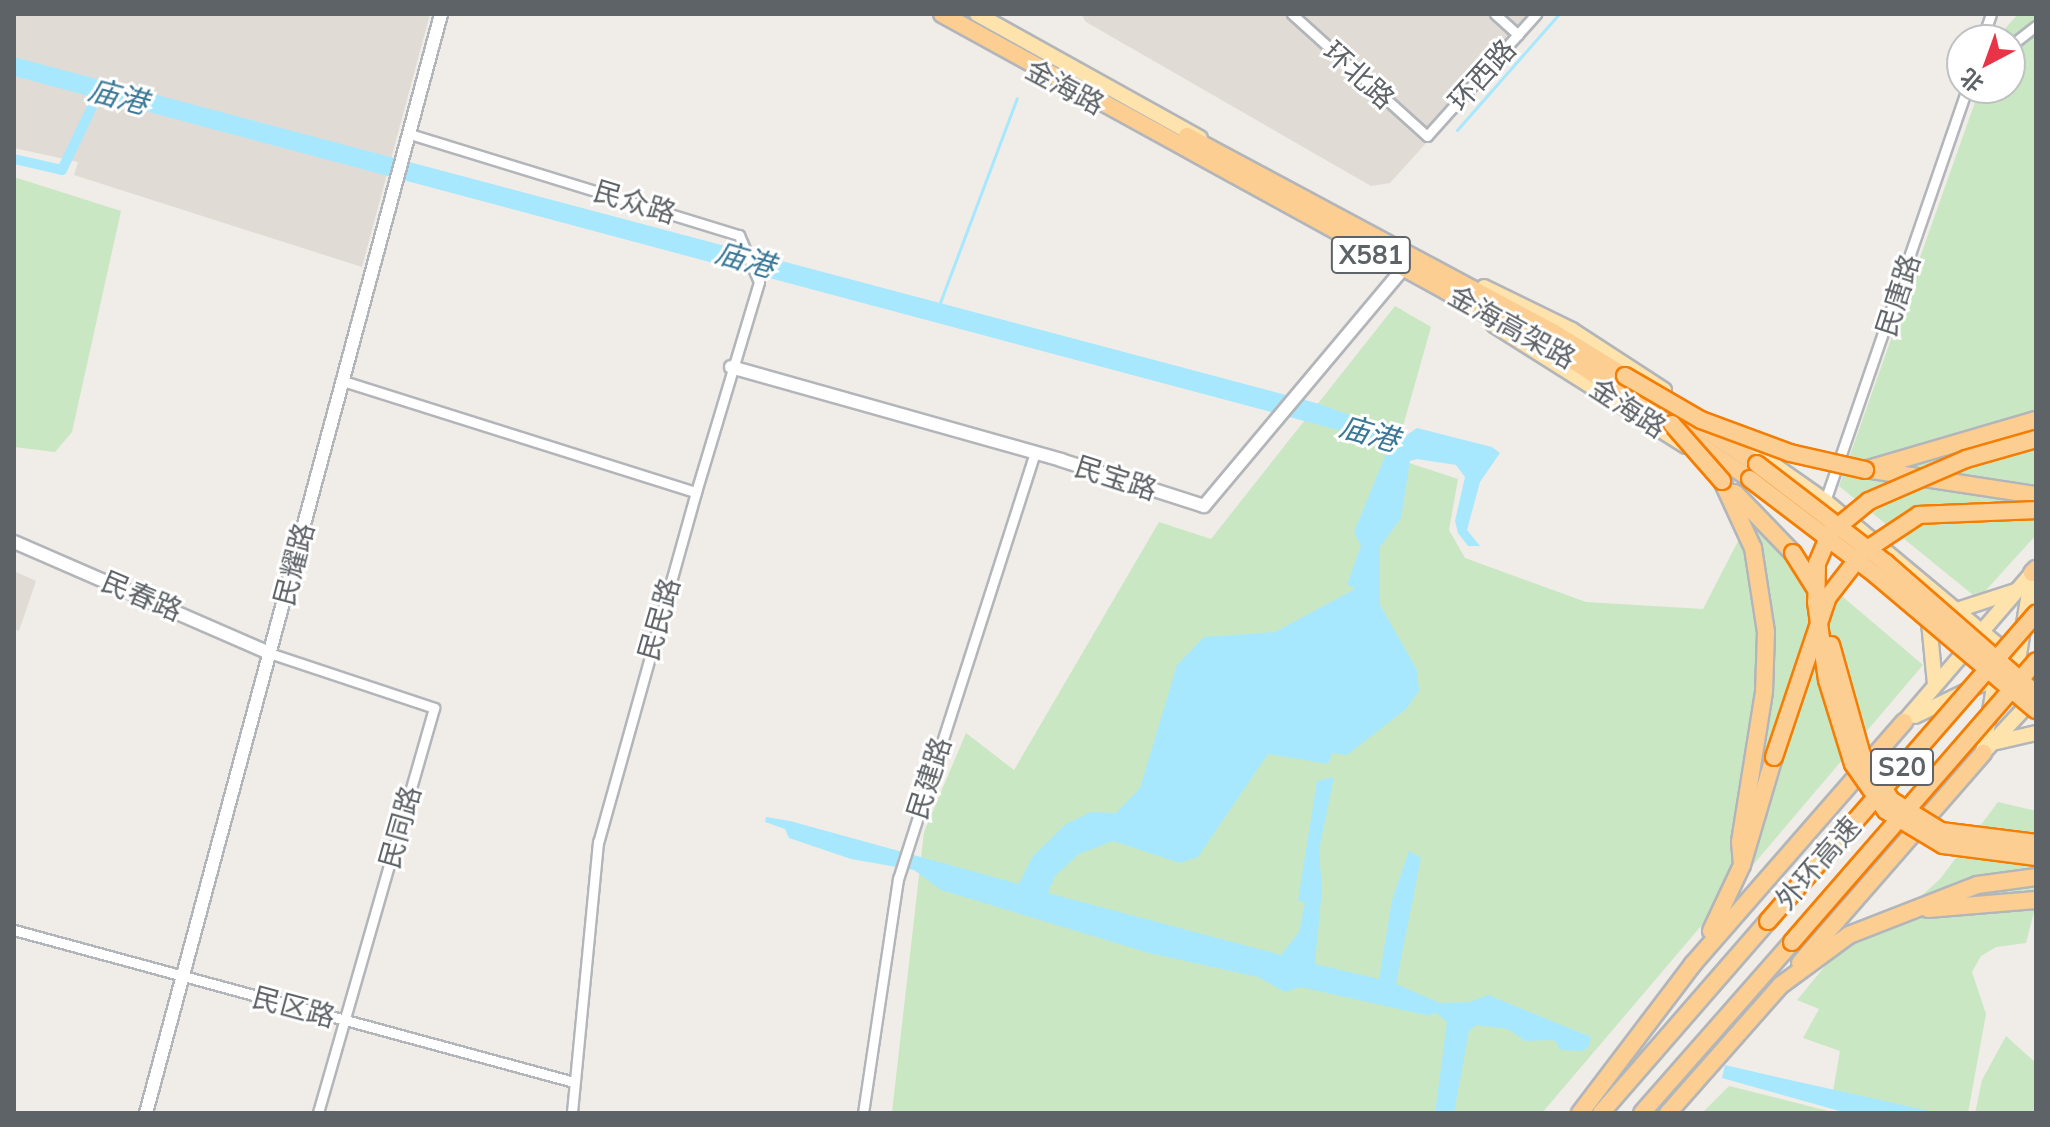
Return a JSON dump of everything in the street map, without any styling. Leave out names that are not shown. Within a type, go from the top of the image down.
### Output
[{"type":"highway","name":"金海高架路","points":[[942,14],[1481,308],[1672,424],[1876,575],[2029,710]]},
{"type":"highway","name":"金海高架路","points":[[965,14],[1625,376],[1822,512],[2036,695]]},
{"type":"highway","points":[[1625,376],[1701,420],[1790,453],[1865,470],[2036,495]]},
{"type":"highway","points":[[1865,470],[2036,420]]},
{"type":"highway","points":[[1672,424],[1722,481],[1772,527],[1809,576],[1862,755],[1891,800],[1941,831],[2036,843]]},
{"type":"highway","points":[[2036,439],[1966,459],[1869,501],[1830,533],[1817,563],[1816,602],[1827,680],[1853,764],[1886,811],[1943,845],[2036,857]]},
{"type":"highway","points":[[1722,481],[1741,514],[1762,581],[1764,692],[1740,842],[1742,865]]},
{"type":"highway","points":[[1693,964],[1742,865],[1774,757],[1828,597],[1863,552],[1919,515],[2036,510]]},
{"type":"highway","name":"外环高速","points":[[1601,1113],[2036,614]]},
{"type":"highway","name":"外环高速","points":[[1642,1113],[2036,659]]},
{"type":"highway","points":[[1580,1113],[1693,964],[1904,722]]},
{"type":"highway","points":[[1668,1113],[1795,973],[1988,748]]},
{"type":"highway","points":[[1795,973],[1849,935],[1977,885],[2036,877]]},
{"type":"highway","points":[[1910,911],[2036,900]]},
{"type":"main road","name":"金海路","points":[[930,14],[1402,270],[1715,465],[1929,622],[2029,710]]},
{"type":"main road","name":"金海路","points":[[977,14],[1348,220],[1572,330],[1825,501],[2019,660],[2036,678]]},
{"type":"main road","points":[[2029,710],[2014,678],[2034,571]]},
{"type":"main road","points":[[1904,722],[1935,684],[1967,658],[1982,631],[2034,571]]},
{"type":"main road","points":[[1957,610],[2017,591]]},
{"type":"main road","points":[[1929,622],[1935,684]]},
{"type":"main road","points":[[1988,748],[1996,684],[1994,641]]},
{"type":"main road","points":[[1967,658],[1997,664],[2036,659]]},
{"type":"main road","points":[[1904,722],[1979,685],[2014,678],[2036,678]]},
{"type":"main road","points":[[1988,748],[2029,710],[2036,695]]},
{"type":"main road","points":[[1988,748],[2036,733]]},
{"type":"street","name":"民耀路","points":[[146,1113],[441,14]]},
{"type":"street","name":"环北路","points":[[1292,14],[1427,136]]},
{"type":"street","points":[[1495,14],[1518,35]]},
{"type":"street","name":"环西路","points":[[1427,136],[1536,14]]},
{"type":"street","name":"民唐路","points":[[1825,501],[1961,104]]},
{"type":"street","name":"民众路","points":[[410,134],[739,235],[759,282],[696,492]]},
{"type":"street","name":"民宝路","points":[[731,367],[1035,453],[1204,506],[1402,270]]},
{"type":"street","points":[[343,381],[696,492]]},
{"type":"street","name":"民建路","points":[[863,1113],[898,879],[1035,453]]},
{"type":"street","name":"民民路","points":[[572,1113],[598,842],[696,492]]},
{"type":"street","name":"民春路","points":[[14,542],[269,653]]},
{"type":"street","name":"民同路","points":[[269,653],[434,708],[318,1113]]},
{"type":"street","name":"民区路","points":[[14,930],[574,1082]]},
{"type":"shaded area","points":[[14,14],[430,14],[362,267],[74,175],[78,162],[14,148]]},
{"type":"shaded area","points":[[1081,14],[1543,14],[1390,183],[1371,186],[1086,22]]},
{"type":"shaded area","points":[[14,571],[36,581],[19,631],[14,629]]},
{"type":"green space","points":[[2018,14],[2036,14],[2036,535],[1978,599],[1839,486],[1974,104],[2026,104],[2026,24],[2009,24]]},
{"type":"green space","points":[[14,177],[121,211],[72,432],[55,452],[14,447]]},
{"type":"green space","points":[[1395,306],[1431,327],[1394,458],[1458,479],[1449,530],[1465,558],[1586,602],[1703,609],[1750,518],[1923,665],[1542,1113],[892,1112],[924,832],[966,733],[1014,770],[1159,522],[1211,539]]},
{"type":"green space","points":[[1998,802],[2036,811],[2036,904],[2026,943],[1996,947],[1981,956],[1972,972],[1986,1014],[1968,1113],[1929,1113],[1833,1091],[1840,1051],[1803,1038],[1819,1009],[1797,1000],[1863,920],[1886,928],[1940,879]]},
{"type":"green space","points":[[2006,1036],[2036,1063],[2036,1113],[1975,1113],[1982,1080]]},
{"type":"green space","points":[[1729,1086],[1836,1113],[1702,1113]]},
{"type":"water","name":"庙港","points":[[14,57],[1316,403],[1407,435],[1417,428],[1492,447],[1500,453],[1480,482],[1467,530],[1480,546],[1468,546],[1458,533],[1455,521],[1465,477],[1456,465],[1417,459],[1410,461],[1401,518],[1380,547],[1380,605],[1417,670],[1419,691],[1406,709],[1347,755],[1332,753],[1328,764],[1268,754],[1198,857],[1180,863],[1113,841],[1079,854],[1055,876],[1048,893],[1281,955],[1299,932],[1305,903],[1298,900],[1317,781],[1334,777],[1319,850],[1322,889],[1315,964],[1379,979],[1392,900],[1409,851],[1421,858],[1396,984],[1440,1003],[1469,1002],[1488,995],[1591,1037],[1589,1046],[1583,1051],[1561,1050],[1554,1040],[1525,1041],[1508,1029],[1476,1025],[1469,1031],[1454,1113],[1435,1113],[1447,1022],[1435,1012],[1430,1016],[1300,987],[1285,992],[1258,977],[1149,953],[941,890],[914,870],[851,859],[789,838],[785,829],[765,822],[766,817],[790,821],[1019,884],[1032,857],[1066,824],[1091,812],[1116,813],[1140,788],[1177,665],[1204,637],[1275,632],[1355,589],[1347,584],[1361,546],[1354,532],[1388,449],[1383,442],[14,76]]},
{"type":"water","points":[[1725,1065],[1939,1113],[1847,1113],[1722,1078]]},
{"type":"waterway","points":[[1457,130],[1559,14]]},
{"type":"waterway","name":"庙港","points":[[14,159],[62,170],[99,92]]},
{"type":"waterway","points":[[938,308],[1017,98]]}]
